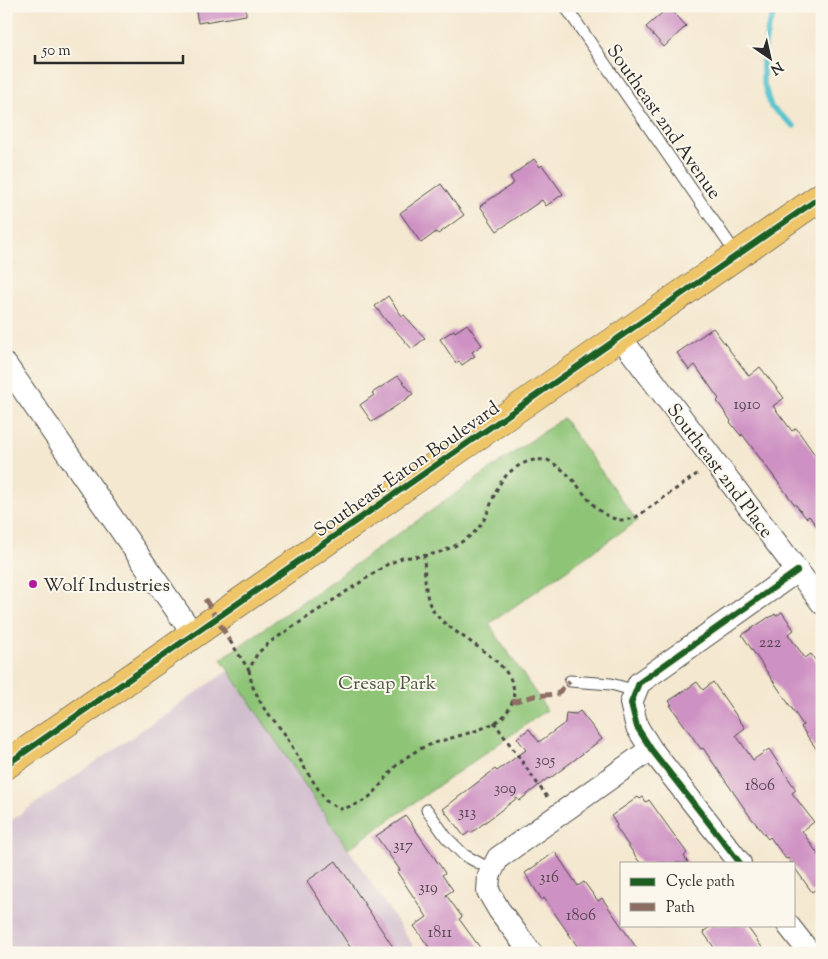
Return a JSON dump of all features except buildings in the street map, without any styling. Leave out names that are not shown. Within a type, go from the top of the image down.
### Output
[{"type":"main road","name":"Southeast Eaton Boulevard","points":[[6,765],[822,196]]},
{"type":"street","name":"Southeast 2nd Place","points":[[620,337],[822,603]]},
{"type":"street","points":[[6,365],[193,634]]},
{"type":"street","points":[[739,862],[651,749],[637,727],[631,703],[639,683],[797,571]]},
{"type":"street","points":[[531,953],[488,892],[491,873],[498,858],[651,749]]},
{"type":"street","points":[[789,926],[810,953]]},
{"type":"lane","name":"Southeast 2nd Avenue","points":[[565,6],[737,255]]},
{"type":"lane","points":[[570,681],[611,684],[636,691]]},
{"type":"lane","points":[[427,810],[446,837],[464,855],[491,873]]},
{"type":"path","points":[[249,670],[257,654],[270,642],[388,564],[403,558],[424,556],[447,550],[471,536],[488,514],[494,494],[504,476],[515,467],[530,460],[549,460],[563,469],[596,507],[610,517],[623,520],[634,518],[698,474]]},
{"type":"path","points":[[230,641],[249,670],[252,685],[263,706],[284,733],[308,775],[326,801],[340,809],[353,807],[369,798],[398,764],[412,753],[431,744],[480,729],[500,719],[508,711],[512,702],[514,692],[504,670],[494,659],[448,625],[433,610],[428,598],[424,556]]},
{"type":"path","points":[[494,722],[559,815]]},
{"type":"shaded area","points":[[229,670],[418,953],[6,953],[6,824]]},
{"type":"green space","name":"Cresap Park","points":[[563,418],[637,521],[489,624],[547,710],[348,849],[221,659]]},
{"type":"waterway","points":[[778,6],[768,28],[763,55],[763,81],[771,107],[794,126]]},
{"type":"marked path","points":[[205,599],[230,641]]},
{"type":"marked path","points":[[512,702],[534,696],[557,694],[570,681]]},
{"type":"cycle path","points":[[6,765],[822,196]]},
{"type":"cycle path","points":[[739,862],[651,749],[637,727],[631,703],[639,683],[797,571]]},
{"type":"place","name":"Wolf Industries","points":[[33,584]]}]
